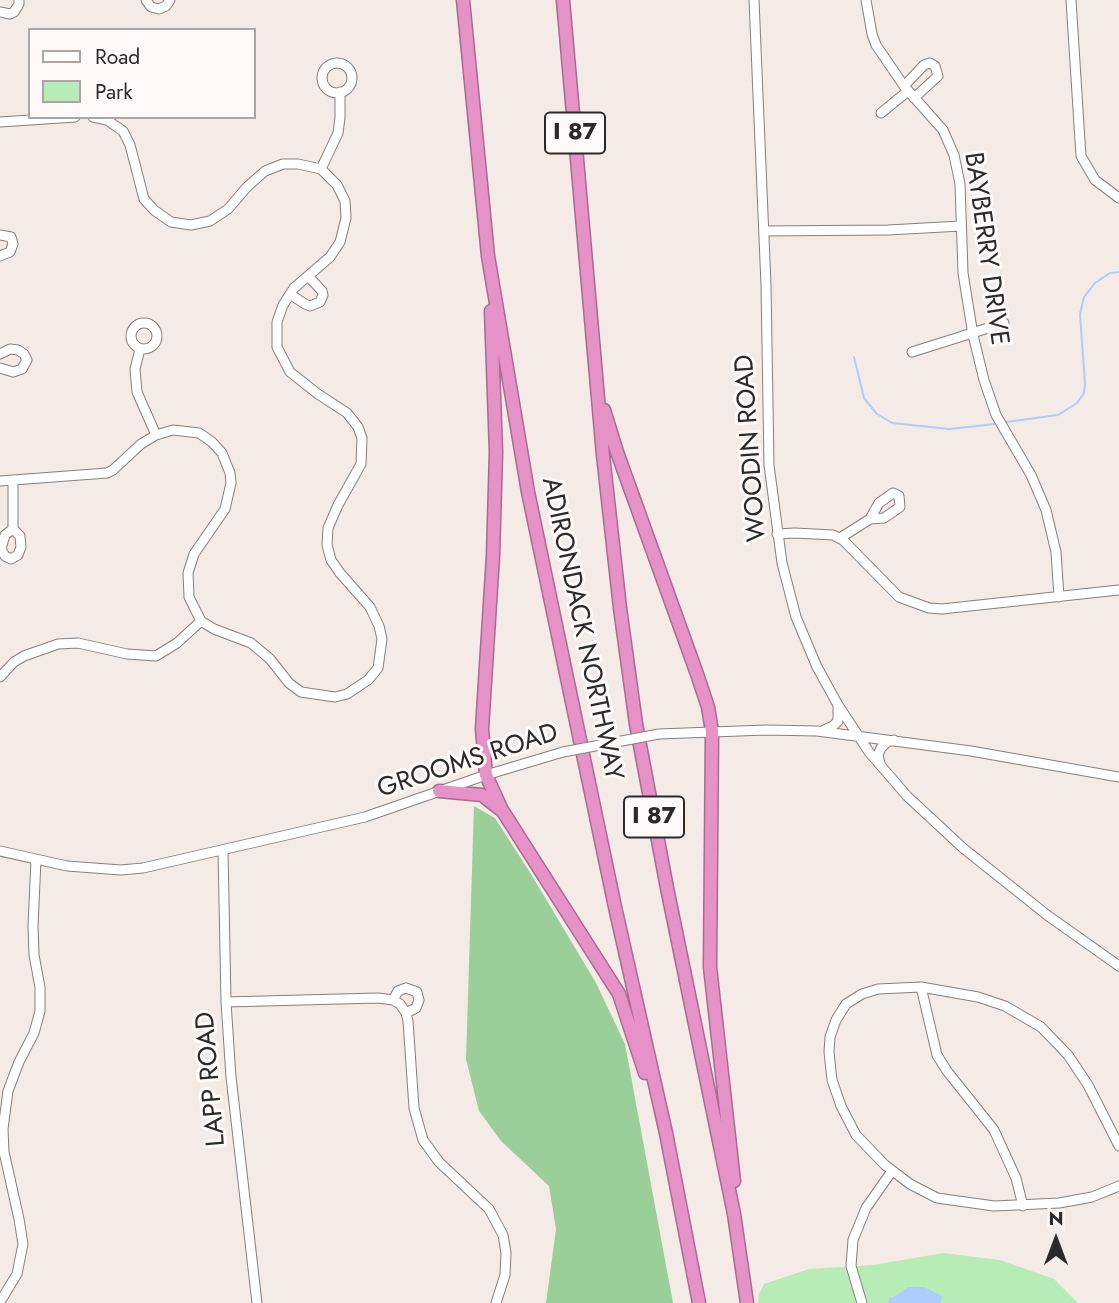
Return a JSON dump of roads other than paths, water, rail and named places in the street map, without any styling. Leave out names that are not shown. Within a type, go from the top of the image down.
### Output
[{"type":"highway","name":"ADIRONDACK NORTHWAY","points":[[463,0],[488,256],[540,553],[666,1133],[699,1303]]},
{"type":"highway","name":"ADIRONDACK NORTHWAY","points":[[563,0],[596,384],[620,608],[636,724],[740,1244],[747,1303]]},
{"type":"highway","points":[[488,256],[496,452],[493,556],[482,730],[486,775],[502,810],[619,994],[666,1133]]},
{"type":"highway","points":[[596,384],[617,452],[708,707],[712,731],[710,967],[740,1244]]},
{"type":"highway","points":[[439,792],[482,795],[502,810]]},
{"type":"street","points":[[0,12],[14,12],[19,0]]},
{"type":"street","points":[[146,0],[151,7],[159,9],[166,6],[170,0]]},
{"type":"street","name":"WOODIN ROAD","points":[[754,0],[764,230],[769,465],[782,563],[796,617],[817,667],[838,705],[857,735],[907,796],[963,848],[1047,915],[1119,966]]},
{"type":"street","name":"BAYBERRY DRIVE","points":[[866,0],[876,45],[909,92],[943,130],[954,155],[960,184],[966,297],[973,335],[996,415],[1031,475],[1046,510],[1056,552],[1059,597]]},
{"type":"street","points":[[1071,0],[1081,156],[1096,180],[1119,198]]},
{"type":"street","points":[[321,169],[338,133],[340,92]]},
{"type":"street","points":[[881,113],[909,92]]},
{"type":"street","points":[[0,122],[44,119]]},
{"type":"street","points":[[0,481],[107,473],[156,435],[173,430],[199,433],[222,453],[230,473],[230,493],[225,509],[194,554],[188,573],[189,597],[201,621],[251,643],[270,659],[296,689],[320,697],[347,694],[368,680],[380,663],[382,639],[379,626],[370,607],[331,560],[327,545],[328,528],[361,464],[362,438],[358,427],[347,413],[296,378],[284,363],[277,347],[276,332],[283,305],[307,275],[330,257],[340,242],[346,218],[345,201],[337,185],[321,169],[283,164],[265,171],[228,209],[210,221],[191,225],[172,222],[154,210],[144,199],[131,145],[123,131],[102,119]]},
{"type":"street","points":[[764,230],[888,230],[961,226]]},
{"type":"street","points":[[0,235],[11,237],[13,244],[10,252],[0,256]]},
{"type":"street","points":[[290,294],[310,306],[320,302],[322,291],[307,275]]},
{"type":"street","points":[[912,352],[973,335],[1004,323]]},
{"type":"street","points":[[0,354],[10,349],[19,350],[27,360],[22,369],[13,372],[0,368]]},
{"type":"street","points":[[140,349],[135,369],[137,392],[156,435]]},
{"type":"street","points":[[13,480],[13,528]]},
{"type":"street","points":[[840,538],[870,519]]},
{"type":"street","points":[[777,534],[823,533],[840,538],[899,597],[919,606],[942,609],[1119,590]]},
{"type":"street","points":[[0,677],[24,656],[58,644],[78,643],[127,654],[156,656],[177,643],[201,621]]},
{"type":"street","points":[[817,731],[836,724],[840,717],[838,705]]},
{"type":"street","name":"GROOMS ROAD","points":[[0,851],[67,866],[121,870],[143,868],[365,817],[486,775],[563,752],[659,734],[817,731],[971,751],[1119,777]]},
{"type":"street","points":[[880,765],[878,755],[881,748],[887,742],[895,740]]},
{"type":"street","name":"LAPP ROAD","points":[[223,850],[226,1002],[257,1303]]},
{"type":"street","points":[[0,1302],[17,1274],[23,1244],[1,1129],[8,1091],[34,1033],[40,1011],[33,926],[36,860]]},
{"type":"street","points":[[1119,1146],[1088,1085],[1068,1055],[1041,1027],[1005,1006],[922,987],[878,989],[846,1004],[830,1037],[832,1080],[841,1106],[856,1135],[909,1184],[937,1198],[980,1205],[1023,1206],[1091,1197],[1119,1186]]},
{"type":"street","points":[[922,987],[937,1055],[994,1130],[1016,1178],[1023,1206]]},
{"type":"street","points":[[393,1000],[402,989],[410,988],[417,992],[418,1004],[405,1013]]},
{"type":"street","points":[[226,1002],[378,998],[400,1004],[408,1021],[414,1108],[423,1140],[439,1162],[489,1209],[503,1235],[506,1252],[505,1275],[496,1303]]},
{"type":"street","points":[[862,1303],[851,1266],[853,1240],[866,1208],[892,1171]]},
{"type":"water","points":[[908,1287],[924,1287],[942,1296],[941,1303],[889,1303],[889,1297],[892,1298]]},
{"type":"waterway","points":[[1006,422],[1058,415],[1077,403],[1084,393],[1085,384],[1080,314],[1084,297],[1095,283],[1110,273],[1119,272]]},
{"type":"waterway","points":[[854,357],[864,398],[877,414],[892,423],[949,429],[995,424]]}]
